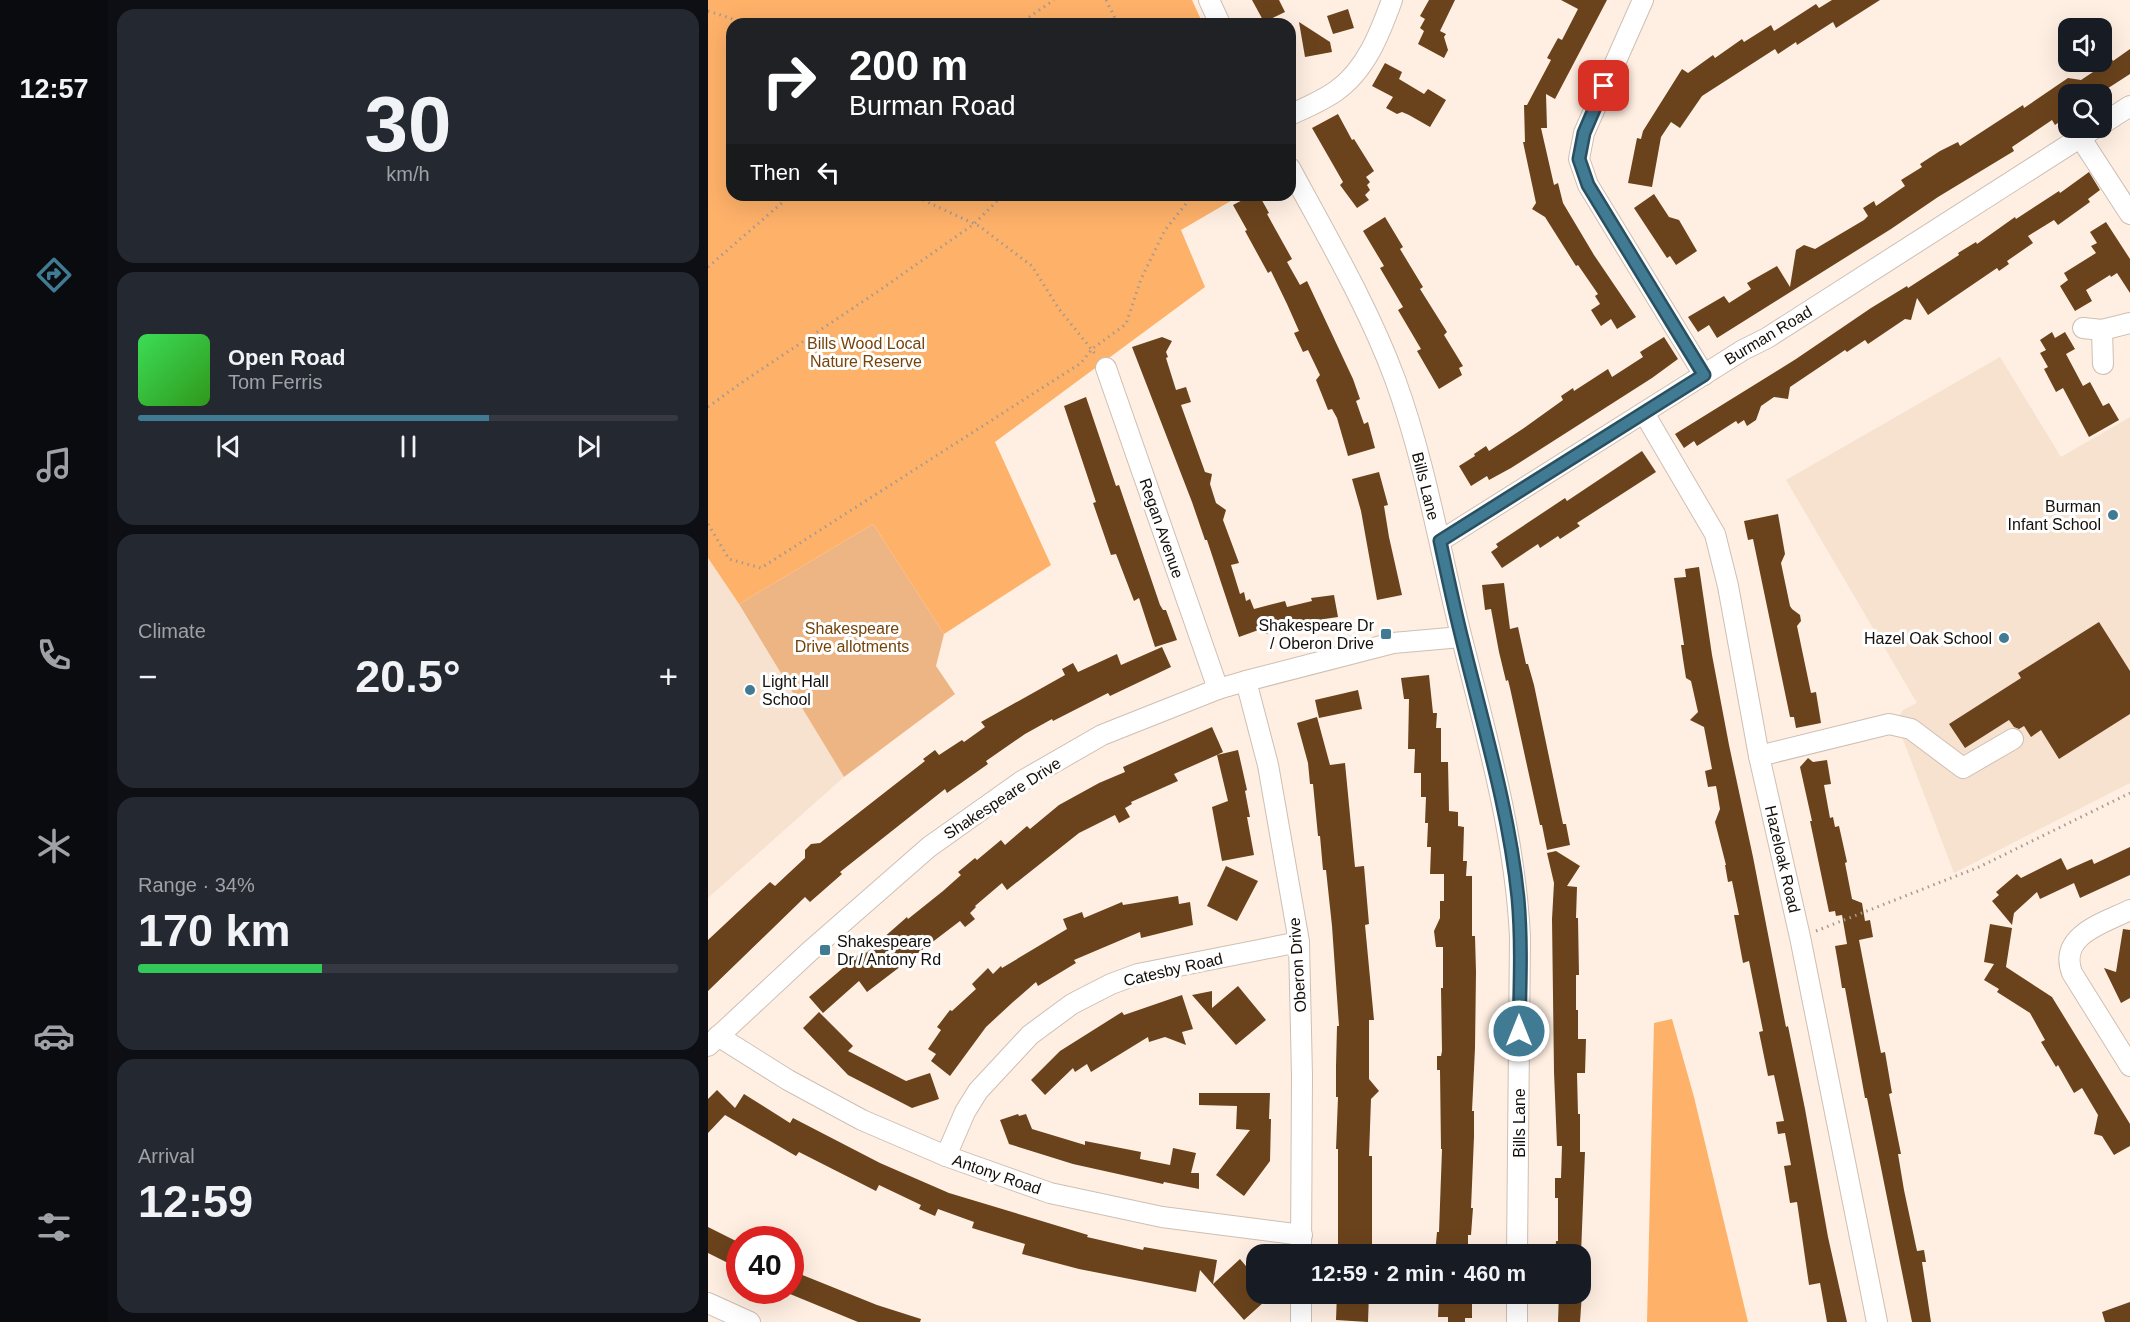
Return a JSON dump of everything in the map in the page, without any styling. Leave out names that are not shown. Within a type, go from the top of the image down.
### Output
[{"type":"street","points":[[1209,0],[1217,18]]},
{"type":"street","points":[[1296,112],[1337,90],[1349,79],[1376,42],[1392,0]]},
{"type":"street","points":[[1643,0],[1584,133],[1579,159],[1588,185],[1704,375]]},
{"type":"street","points":[[2112,118],[2130,106]]},
{"type":"street","name":"Burman Road","points":[[1440,541],[1743,350],[1767,338],[2079,138]]},
{"type":"street","points":[[2091,138],[2130,214]]},
{"type":"street","name":"Bills Lane","points":[[1296,179],[1383,347],[1416,447],[1461,637],[1498,778],[1518,899],[1520,949],[1517,1244]]},
{"type":"street","points":[[2103,363],[2093,329],[2130,323]]},
{"type":"street","name":"Regan Avenue","points":[[1106,368],[1218,689]]},
{"type":"street","name":"Hazeloak Road","points":[[1644,413],[1715,534],[1728,586],[1760,756],[1800,937],[1877,1322]]},
{"type":"street","name":"Shakespeare Drive","points":[[713,1041],[929,847],[1022,781],[1102,735],[1218,689],[1246,681],[1393,643],[1461,637]]},
{"type":"street","name":"Oberon Drive","points":[[1246,681],[1268,765],[1299,942],[1302,1076],[1301,1244]]},
{"type":"street","points":[[1760,756],[1888,723],[1911,729],[1963,768],[2013,740]]},
{"type":"street","points":[[2130,910],[2080,935],[2071,949],[2070,967],[2130,1066]]},
{"type":"street","name":"Catesby Road","points":[[946,1156],[965,1112],[978,1091],[1030,1035],[1072,1004],[1111,984],[1138,974],[1299,942]]},
{"type":"street","name":"Antony Road","points":[[713,1041],[862,1120],[946,1156],[1050,1192],[1152,1215],[1301,1244]]},
{"type":"street","points":[[708,1303],[750,1322]]},
{"type":"street","points":[[1301,1304],[1301,1322]]},
{"type":"street","points":[[1516,1322],[1517,1304]]},
{"type":"path","points":[[1028,18],[1054,0]]},
{"type":"path","points":[[1106,0],[1115,18]]},
{"type":"path","points":[[708,11],[730,18]]},
{"type":"path","points":[[708,267],[783,201]]},
{"type":"path","points":[[925,201],[974,224],[1032,266],[1059,309],[1106,368]]},
{"type":"path","points":[[708,407],[974,224],[997,201]]},
{"type":"path","points":[[708,524],[729,560],[761,568],[1081,363],[1092,349],[1126,324],[1141,279],[1165,230],[1188,201]]},
{"type":"path","points":[[1800,937],[1979,867],[2130,793]]},
{"type":"shaded area","name":"Hazel Oak School","points":[[2000,357],[2061,457],[2130,417],[2130,783],[1954,873],[1896,721],[1903,710],[1917,703],[1786,480]]},
{"type":"shaded area","name":"Light Hall School","points":[[708,558],[739,604],[844,777],[708,898]]},
{"type":"green space","name":"Bills Wood Local Nature Reserve","points":[[708,0],[1192,0],[1200,18],[726,18],[726,201],[1231,201],[1181,230],[1205,287],[995,442],[1051,565],[944,634],[873,524],[739,604],[708,558]]},
{"type":"green space","name":"Shakespeare Drive allotments","points":[[873,524],[944,634],[936,666],[955,694],[844,777],[739,604]]},
{"type":"green space","points":[[1672,1019],[1694,1097],[1748,1322],[1647,1322],[1654,1023]]},
{"type":"building","points":[[1252,0],[1279,0],[1285,12],[1272,18],[1262,18]]},
{"type":"building","points":[[1429,0],[1455,0],[1440,31],[1446,34],[1444,37],[1448,50],[1444,58],[1418,44],[1424,31],[1420,28],[1425,19],[1420,16]]},
{"type":"building","points":[[1561,0],[1607,0],[1555,99],[1546,94],[1547,128],[1541,128],[1554,185],[1558,183],[1563,203],[1594,255],[1636,317],[1617,329],[1611,319],[1601,326],[1591,310],[1600,304],[1595,296],[1598,294],[1578,265],[1576,266],[1545,217],[1532,209],[1536,203],[1523,142],[1525,142],[1524,105],[1527,105],[1551,60],[1547,58],[1558,38],[1562,40],[1578,9]]},
{"type":"building","points":[[1832,0],[1880,0],[1836,28],[1833,22],[1778,54],[1775,49],[1702,96],[1680,128],[1671,122],[1661,137],[1652,187],[1628,183],[1637,138],[1641,139],[1643,131],[1682,69],[1688,73],[1713,55],[1715,58],[1742,39],[1744,42],[1771,25],[1774,31],[1816,4],[1819,8]]},
{"type":"building","points":[[1348,9],[1354,28],[1333,34],[1327,16]]},
{"type":"building","points":[[1299,22],[1330,42],[1332,52],[1305,57]]},
{"type":"building","points":[[2130,49],[2130,74],[2112,86],[2059,84],[2068,78],[2081,80],[2093,72],[2112,72],[2112,59],[2113,61]]},
{"type":"building","points":[[1385,63],[1402,72],[1399,79],[1424,94],[1428,89],[1446,100],[1430,127],[1409,115],[1402,112],[1397,114],[1386,108],[1393,97],[1372,86]]},
{"type":"building","points":[[2058,85],[2058,123],[2055,125],[2052,120],[2012,147],[2014,151],[1938,197],[1891,229],[1717,338],[1709,325],[1698,332],[1688,317],[1724,296],[1729,303],[1751,289],[1747,283],[1777,266],[1790,287],[1796,250],[1804,245],[1815,249],[1864,220],[1868,216],[1863,208],[1874,201],[1876,206],[1905,186],[1901,180],[1922,167],[1920,164],[1958,142],[1960,146],[2023,105],[2024,108]]},
{"type":"building","points":[[1338,114],[1352,140],[1354,139],[1374,171],[1366,177],[1370,182],[1367,185],[1370,190],[1365,195],[1369,200],[1357,208],[1340,185],[1343,182],[1312,128]]},
{"type":"building","points":[[2089,172],[2100,190],[2088,199],[2090,202],[2058,225],[2054,220],[2028,236],[2033,243],[2007,261],[2009,264],[1999,271],[1997,268],[1928,315],[1917,298],[1911,320],[1905,319],[1868,344],[1865,340],[1847,352],[1845,350],[1790,387],[1788,399],[1774,397],[1761,406],[1756,420],[1747,426],[1744,420],[1738,424],[1736,421],[1697,446],[1694,441],[1684,448],[1675,434],[1796,359],[1871,308],[1907,286],[1908,288],[1959,255],[1958,253],[1976,242],[1977,244],[2015,217],[2016,219],[2059,191],[2060,193]]},
{"type":"building","points":[[1654,194],[1669,217],[1679,220],[1697,251],[1676,265],[1670,256],[1667,258],[1634,208]]},
{"type":"building","points":[[1241,201],[1262,201],[1292,259],[1287,262],[1300,285],[1307,281],[1353,379],[1360,399],[1356,401],[1364,424],[1368,422],[1375,448],[1348,456],[1337,418],[1332,409],[1328,410],[1316,380],[1320,375],[1308,350],[1303,352],[1294,333],[1299,331],[1287,304],[1271,271],[1268,273],[1245,231],[1247,230],[1233,205]]},
{"type":"building","points":[[1385,217],[1403,247],[1400,249],[1423,287],[1420,289],[1447,332],[1444,335],[1463,366],[1459,368],[1462,375],[1439,389],[1417,351],[1421,349],[1398,310],[1403,307],[1380,268],[1384,266],[1363,231]]},
{"type":"building","points":[[2106,222],[2130,259],[2130,293],[2117,273],[2111,277],[2110,275],[2086,290],[2092,301],[2075,311],[2060,286],[2068,280],[2064,273],[2096,253],[2091,246],[2097,243],[2090,232]]},
{"type":"building","points":[[2052,332],[2055,338],[2065,332],[2075,349],[2066,354],[2083,386],[2090,382],[2103,406],[2109,403],[2119,420],[2089,437],[2063,388],[2056,392],[2044,369],[2048,367],[2040,353],[2046,350],[2040,340]]},
{"type":"building","points":[[1162,337],[1172,341],[1166,352],[1168,357],[1166,358],[1176,390],[1186,387],[1191,402],[1181,405],[1205,472],[1212,474],[1210,484],[1216,503],[1226,510],[1223,520],[1239,563],[1231,565],[1240,594],[1244,592],[1246,601],[1250,599],[1254,609],[1285,601],[1287,607],[1312,601],[1311,598],[1334,595],[1338,617],[1304,622],[1266,634],[1264,628],[1239,637],[1207,540],[1205,540],[1132,347]]},
{"type":"building","points":[[1664,337],[1678,359],[1511,468],[1489,480],[1487,476],[1471,486],[1459,466],[1475,456],[1474,454],[1486,446],[1489,451],[1524,428],[1563,400],[1561,396],[1573,388],[1574,391],[1608,369],[1612,377],[1643,357],[1640,352]]},
{"type":"building","points":[[1086,397],[1160,605],[1163,610],[1166,610],[1177,640],[1155,647],[1139,598],[1134,601],[1116,554],[1111,555],[1064,406]]},
{"type":"building","points":[[1642,451],[1656,472],[1577,523],[1580,526],[1560,539],[1558,536],[1540,548],[1538,544],[1502,568],[1491,552],[1498,547],[1496,544],[1565,498],[1567,501]]},
{"type":"building","points":[[1379,472],[1388,505],[1384,506],[1402,595],[1377,600],[1361,511],[1352,479]]},
{"type":"building","points":[[1778,514],[1785,554],[1781,563],[1790,606],[1800,615],[1801,621],[1797,626],[1811,693],[1816,692],[1821,723],[1796,728],[1794,717],[1790,717],[1753,539],[1748,540],[1744,521]]},
{"type":"building","points":[[1699,567],[1712,655],[1729,745],[1847,1322],[1827,1322],[1820,1283],[1809,1285],[1797,1202],[1790,1203],[1784,1166],[1791,1165],[1785,1133],[1778,1134],[1776,1122],[1784,1121],[1774,1075],[1768,1076],[1759,1032],[1763,1031],[1749,961],[1743,963],[1734,915],[1739,915],[1732,881],[1728,882],[1715,822],[1720,809],[1716,786],[1708,787],[1705,771],[1712,769],[1704,727],[1690,720],[1698,712],[1691,681],[1686,678],[1681,645],[1684,645],[1674,578],[1686,577],[1685,569]]},
{"type":"building","points":[[1504,583],[1510,629],[1518,627],[1526,664],[1528,664],[1534,685],[1563,824],[1566,824],[1570,845],[1547,850],[1510,688],[1499,652],[1491,609],[1485,610],[1482,585]]},
{"type":"building","points":[[2099,622],[2130,671],[2130,714],[2059,759],[2041,730],[2031,737],[2024,726],[2019,729],[2014,727],[2009,720],[1965,748],[1949,724],[2021,678],[2018,673]]},
{"type":"building","points":[[1162,647],[1171,667],[1110,696],[1108,693],[1053,721],[1052,719],[1025,734],[986,761],[988,764],[947,793],[945,789],[840,872],[842,874],[810,902],[805,897],[708,991],[708,940],[770,882],[775,886],[805,858],[805,850],[811,844],[820,843],[925,761],[923,759],[935,750],[939,755],[962,740],[964,742],[985,727],[981,722],[1065,675],[1062,669],[1073,663],[1078,672],[1117,654],[1121,665]]},
{"type":"building","points":[[1429,675],[1433,713],[1437,713],[1436,728],[1441,728],[1441,762],[1448,762],[1449,811],[1458,812],[1458,826],[1464,827],[1463,861],[1467,861],[1466,876],[1472,876],[1472,936],[1475,936],[1476,972],[1472,1111],[1474,1111],[1474,1137],[1471,1208],[1473,1208],[1468,1244],[1436,1244],[1437,1232],[1439,1232],[1442,1149],[1440,1070],[1437,1070],[1437,1056],[1441,1056],[1442,1051],[1443,947],[1436,947],[1434,931],[1440,918],[1440,901],[1444,901],[1444,874],[1430,874],[1431,847],[1427,847],[1426,797],[1421,797],[1421,773],[1414,773],[1415,749],[1408,749],[1409,699],[1404,699],[1401,678]]},
{"type":"building","points":[[1358,690],[1362,709],[1319,718],[1315,700]]},
{"type":"building","points":[[1317,717],[1330,765],[1345,763],[1355,867],[1364,866],[1369,924],[1365,925],[1374,1020],[1369,1020],[1369,1079],[1379,1091],[1371,1099],[1369,1156],[1372,1156],[1372,1244],[1338,1244],[1336,1066],[1337,1026],[1339,1026],[1332,926],[1326,870],[1323,870],[1320,836],[1318,836],[1313,784],[1310,784],[1308,763],[1297,723]]},
{"type":"building","points":[[1212,727],[1223,752],[1174,774],[1178,781],[1131,802],[1132,804],[1125,808],[1130,817],[1119,823],[1115,815],[1079,833],[1007,890],[1002,883],[975,906],[970,913],[975,919],[965,927],[960,921],[867,992],[859,981],[823,1013],[809,997],[864,950],[866,953],[907,917],[908,919],[943,891],[961,875],[958,872],[1001,840],[1005,845],[1027,826],[1030,829],[1059,805],[1125,772],[1123,767]]},
{"type":"building","points":[[1238,750],[1247,790],[1245,791],[1250,817],[1247,817],[1254,855],[1222,861],[1212,807],[1228,801],[1217,755]]},
{"type":"building","points":[[1808,758],[1813,762],[1827,760],[1831,784],[1824,785],[1830,818],[1833,817],[1835,827],[1839,826],[1852,899],[1862,903],[1865,921],[1870,920],[1873,937],[1859,940],[1881,1053],[1885,1052],[1892,1093],[1889,1094],[1901,1154],[1898,1154],[1904,1190],[1917,1251],[1924,1250],[1926,1262],[1922,1262],[1931,1322],[1912,1322],[1867,1098],[1865,1098],[1845,988],[1842,988],[1835,946],[1847,944],[1842,915],[1836,916],[1835,911],[1829,912],[1800,767]]},
{"type":"building","points":[[2130,847],[2130,875],[2080,898],[2074,883],[2040,899],[2037,892],[2014,913],[2012,925],[1992,901],[1999,895],[1996,892],[2017,874],[2021,878],[2061,858],[2067,870],[2092,859],[2094,864]]},
{"type":"building","points":[[1556,851],[1580,866],[1567,886],[1577,887],[1579,975],[1576,975],[1576,1010],[1578,1010],[1578,1039],[1586,1039],[1585,1073],[1577,1073],[1580,1152],[1585,1152],[1581,1244],[1556,1244],[1558,1241],[1558,1198],[1555,1198],[1555,1178],[1561,1178],[1562,1146],[1557,1146],[1554,1072],[1552,919],[1554,883],[1547,853]]},
{"type":"building","points":[[1226,866],[1258,881],[1237,921],[1207,906]]},
{"type":"building","points":[[1178,896],[1179,904],[1190,902],[1193,925],[1141,938],[1140,932],[1074,960],[1076,963],[1038,986],[1036,982],[986,1027],[950,1076],[931,1061],[936,1054],[928,1049],[941,1030],[937,1027],[950,1010],[952,1011],[976,989],[972,984],[988,968],[993,974],[1001,966],[1002,968],[1067,929],[1063,919],[1082,912],[1084,918],[1122,902],[1123,905]]},
{"type":"building","points":[[1990,924],[2012,928],[2006,967],[2052,997],[2130,1124],[2130,1146],[2114,1155],[2102,1136],[2094,1134],[2098,1115],[2082,1088],[2074,1093],[2058,1065],[2056,1067],[2041,1042],[2045,1040],[2030,1013],[1997,992],[1999,989],[1984,980],[1994,964],[1984,962]]},
{"type":"building","points":[[2123,929],[2130,930],[2130,998],[2121,1003],[2104,968],[2116,972]]},
{"type":"building","points":[[1238,986],[1266,1020],[1236,1045],[1192,995],[1212,991],[1212,1008]]},
{"type":"building","points":[[1182,995],[1193,1029],[1182,1032],[1186,1045],[1165,1037],[1149,1042],[1148,1037],[1091,1072],[1087,1064],[1075,1072],[1073,1068],[1045,1095],[1031,1080],[1060,1051],[1122,1012],[1124,1015]]},
{"type":"building","points":[[819,1012],[853,1046],[848,1051],[906,1081],[930,1073],[939,1099],[912,1108],[848,1075],[803,1028]]},
{"type":"building","points":[[717,1090],[735,1108],[744,1094],[790,1123],[793,1118],[880,1163],[949,1193],[1088,1235],[1087,1237],[1143,1250],[1144,1247],[1217,1260],[1213,1284],[1240,1259],[1246,1266],[1246,1304],[1262,1304],[1244,1320],[1200,1270],[1196,1292],[1079,1269],[1022,1254],[1025,1244],[972,1228],[974,1222],[938,1209],[935,1216],[919,1209],[921,1205],[879,1185],[876,1191],[799,1152],[796,1156],[725,1115],[708,1133],[708,1099]]},
{"type":"building","points":[[1199,1093],[1270,1093],[1270,1161],[1244,1196],[1216,1175],[1250,1130],[1236,1129],[1237,1106],[1199,1105]]},
{"type":"building","points":[[1018,1114],[1019,1116],[1026,1114],[1032,1129],[1085,1145],[1085,1141],[1141,1152],[1140,1159],[1170,1165],[1173,1148],[1196,1153],[1191,1173],[1199,1173],[1199,1189],[1164,1182],[1163,1184],[1073,1164],[1009,1144],[1000,1120]]},
{"type":"building","points":[[708,1227],[726,1236],[726,1262],[708,1253]]},
{"type":"building","points":[[804,1276],[877,1305],[921,1319],[920,1322],[858,1322],[804,1300]]},
{"type":"building","points":[[2130,1302],[2130,1322],[2105,1322],[2102,1312]]},
{"type":"building","points":[[1337,1304],[1369,1304],[1368,1322],[1336,1320]]},
{"type":"building","points":[[1439,1304],[1472,1304],[1472,1318],[1465,1318],[1465,1322],[1448,1322],[1448,1317],[1438,1317]]},
{"type":"building","points":[[1559,1304],[1581,1304],[1580,1322],[1558,1322]]},
{"type":"place","name":"Burman Infant School","points":[[2113,515]]},
{"type":"place","name":"Shakespeare Dr / Oberon Drive","points":[[1386,634]]},
{"type":"place","name":"Hazel Oak School","points":[[2004,638]]},
{"type":"place","name":"Light Hall School","points":[[750,690]]},
{"type":"place","name":"Shakespeare Dr / Antony Rd","points":[[825,950]]},
{"type":"route","points":[[1519,1031],[1518,899],[1506,819],[1440,541],[1704,375],[1588,185],[1579,159],[1584,133],[1604,86]]}]
